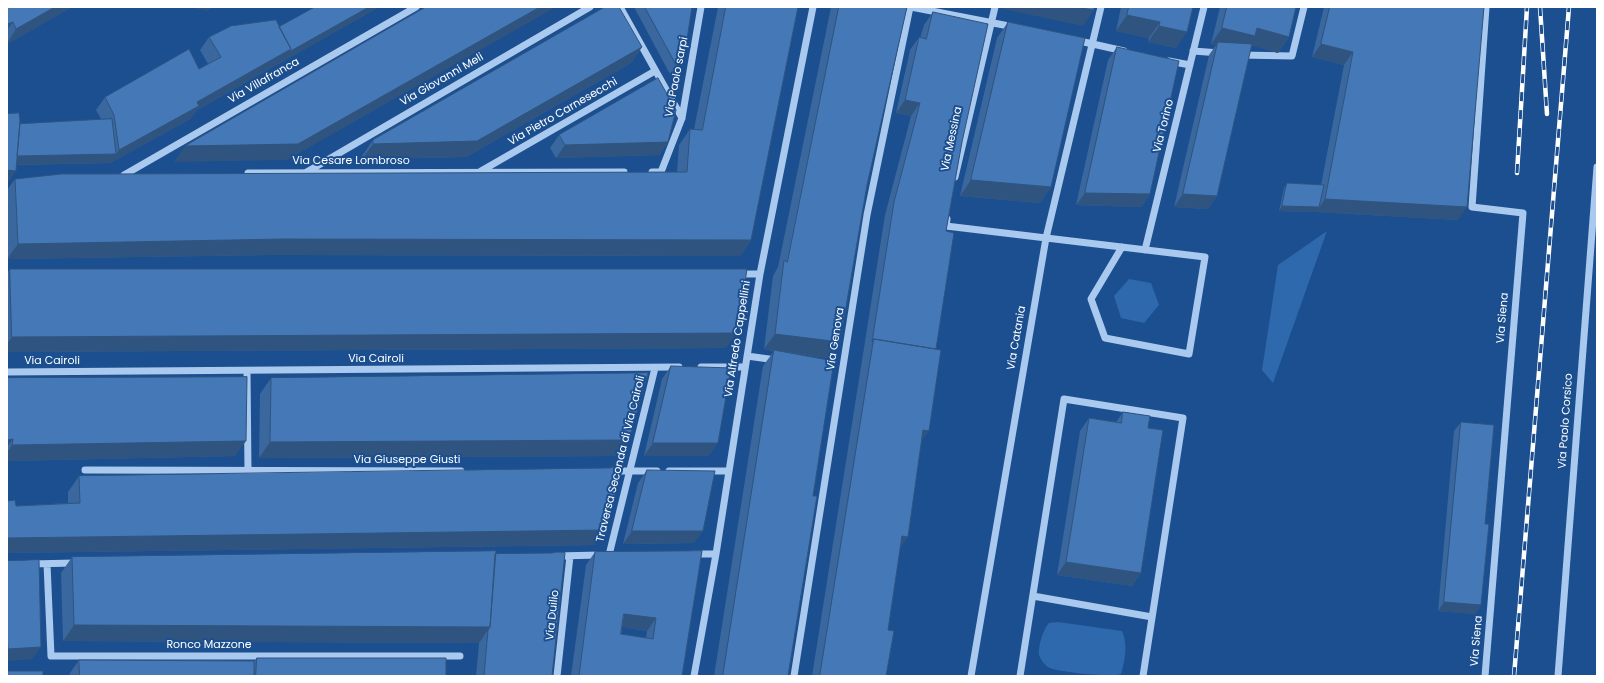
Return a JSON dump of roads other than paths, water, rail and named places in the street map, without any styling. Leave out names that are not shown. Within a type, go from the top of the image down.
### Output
[{"type":"street","name":"Via Villafranca","points":[[140,175],[120,175],[416,7]]},
{"type":"street","name":"Via Giovanni Meli","points":[[305,173],[590,7]]},
{"type":"street","points":[[620,7],[682,118]]},
{"type":"street","name":"Via Paolo sarpi","points":[[646,172],[661,172],[682,118],[701,7]]},
{"type":"street","name":"Via Alfredo Cappellini","points":[[694,676],[716,554],[760,274],[813,7]]},
{"type":"street","points":[[910,7],[1022,29]]},
{"type":"street","name":"Via Genova","points":[[794,676],[867,215],[910,7]]},
{"type":"street","name":"Via Messina","points":[[954,182],[995,7]]},
{"type":"street","name":"Via Catania","points":[[971,676],[1046,238],[1101,7]]},
{"type":"street","name":"Via Torino","points":[[1145,250],[1204,7]]},
{"type":"street","points":[[1193,51],[1245,55],[1292,56],[1304,7]]},
{"type":"street","name":"Via Siena","points":[[1485,676],[1523,213],[1472,207],[1486,7]]},
{"type":"street","points":[[1069,39],[1130,52]]},
{"type":"street","points":[[1160,59],[1190,66]]},
{"type":"street","name":"Via Pietro Carnesecchi","points":[[481,172],[656,71]]},
{"type":"street","name":"Via Paolo Corsico","points":[[1558,676],[1597,167]]},
{"type":"street","name":"Via Cesare Lombroso","points":[[242,174],[630,172]]},
{"type":"street","points":[[949,211],[946,226],[1122,247],[1145,250],[1205,257],[1189,354],[1105,338],[1091,299],[1122,247]]},
{"type":"street","points":[[728,274],[760,274]]},
{"type":"street","points":[[747,356],[786,362]]},
{"type":"street","name":"Via Cairoli","points":[[7,372],[745,367]]},
{"type":"street","name":"Traversa Seconda di Via Cairoli","points":[[570,556],[613,555],[630,471],[655,368]]},
{"type":"street","points":[[834,368],[842,369]]},
{"type":"street","points":[[247,370],[248,471]]},
{"type":"street","points":[[1020,676],[1064,399],[1183,418],[1143,676]]},
{"type":"street","name":"Via Giuseppe Giusti","points":[[85,470],[471,471]]},
{"type":"street","points":[[606,471],[729,471]]},
{"type":"street","points":[[685,554],[716,554]]},
{"type":"street","points":[[546,556],[570,556]]},
{"type":"street","name":"Via Duilio","points":[[557,676],[570,556]]},
{"type":"street","points":[[20,564],[79,563]]},
{"type":"street","name":"Ronco Mazzone","points":[[47,564],[51,656],[460,656]]},
{"type":"street","points":[[1033,596],[1152,616]]},
{"type":"railway","points":[[1517,173],[1527,7]]},
{"type":"railway","points":[[1540,7],[1547,114]]},
{"type":"railway","points":[[1514,676],[1569,7]]}]
